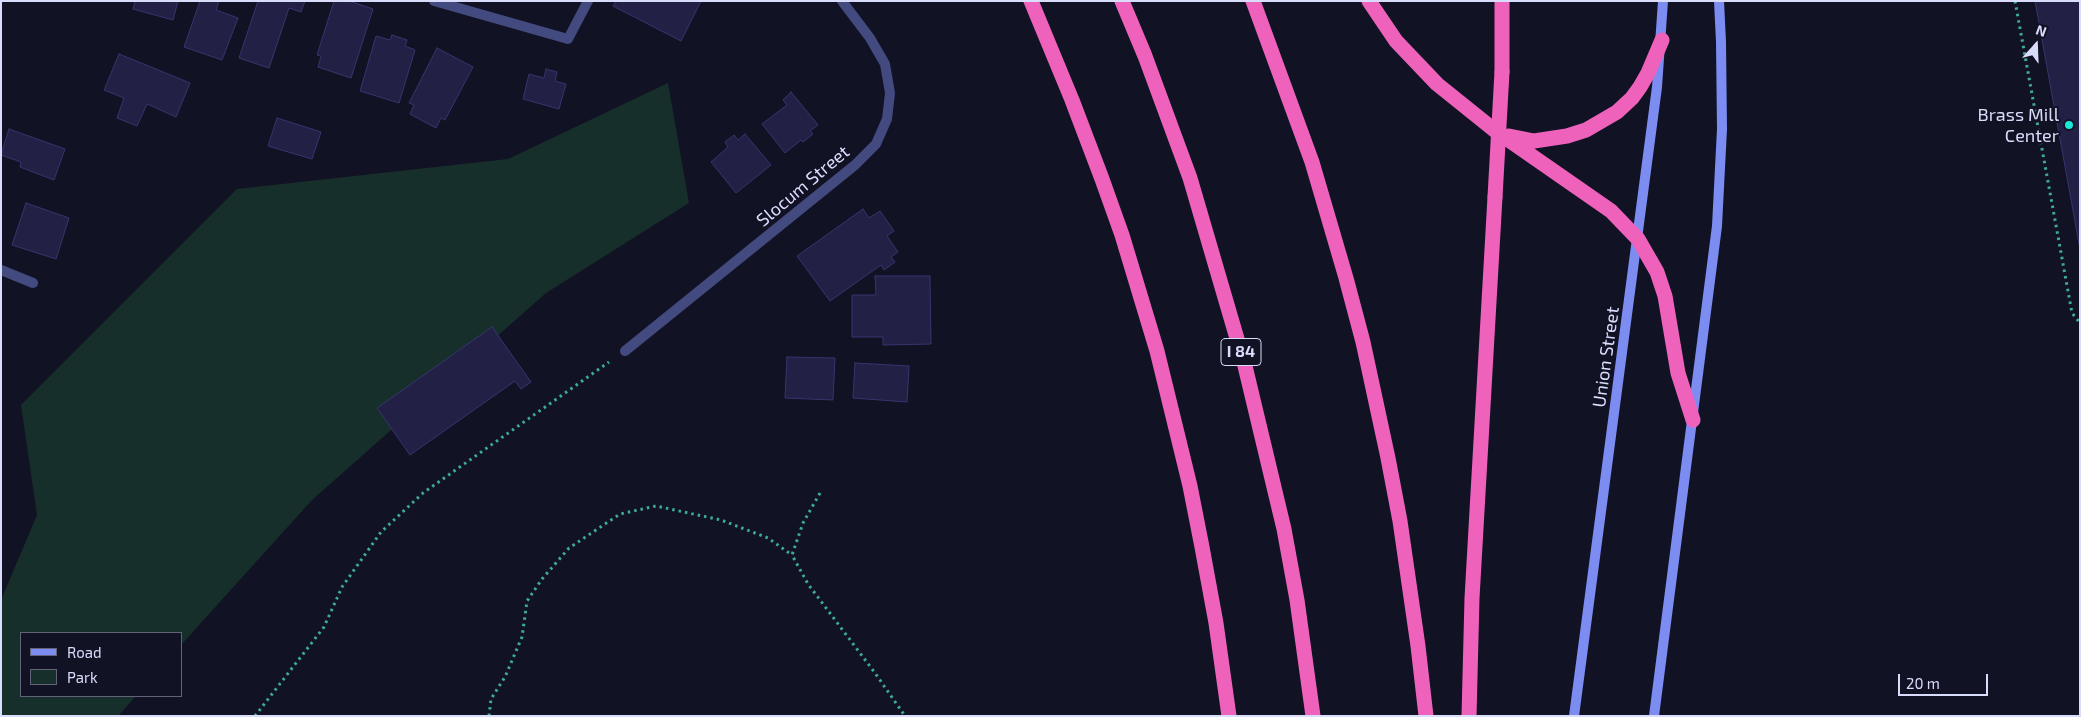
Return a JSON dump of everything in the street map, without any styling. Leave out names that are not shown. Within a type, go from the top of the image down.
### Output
[{"type":"highway","points":[[1031,1],[1102,179],[1122,235],[1157,351],[1188,476],[1216,623],[1229,716]]},
{"type":"highway","name":"I 84","points":[[1122,1],[1145,56],[1190,178],[1245,366],[1284,529],[1297,600],[1313,716]]},
{"type":"highway","points":[[1254,1],[1312,162],[1334,234],[1363,342],[1400,521],[1417,637],[1426,716]]},
{"type":"highway","points":[[1369,1],[1396,41],[1454,99],[1611,211],[1638,239],[1650,258],[1663,289],[1670,315],[1678,373],[1693,420]]},
{"type":"highway","points":[[1469,716],[1474,559],[1502,72],[1502,1]]},
{"type":"highway","points":[[1494,129],[1511,137],[1534,141],[1556,139],[1586,130],[1617,112],[1632,98],[1648,73],[1662,40]]},
{"type":"main road","name":"Union Street","points":[[1574,716],[1638,239],[1657,88],[1664,1]]},
{"type":"main road","points":[[1654,716],[1711,278],[1720,183],[1722,83],[1719,1]]},
{"type":"street","points":[[434,1],[568,39],[588,1]]},
{"type":"street","name":"Slocum Street","points":[[625,351],[855,166],[876,144],[887,119],[889,102],[890,93],[885,64],[870,38],[842,1]]},
{"type":"street","points":[[1,270],[33,283]]},
{"type":"path","points":[[2015,1],[2072,313],[2080,323]]},
{"type":"path","points":[[255,716],[324,627],[342,587],[381,532],[422,493],[625,351]]},
{"type":"path","points":[[792,555],[803,523],[820,493]]},
{"type":"path","points":[[489,716],[491,699],[505,677],[522,637],[527,601],[542,579],[569,548],[620,514],[656,506],[721,520],[768,538],[792,555],[808,584],[905,716]]},
{"type":"green space","points":[[668,83],[689,203],[546,293],[312,500],[182,644],[182,632],[20,632],[20,697],[135,697],[118,716],[1,716],[1,600],[37,515],[21,405],[237,189],[508,159]]},
{"type":"building","points":[[135,1],[178,1],[173,20],[133,9]]},
{"type":"building","points":[[200,1],[219,1],[216,10],[238,18],[222,60],[184,47]]},
{"type":"building","points":[[258,1],[305,1],[301,12],[289,8],[269,68],[239,58]]},
{"type":"building","points":[[334,1],[349,1],[373,9],[351,78],[318,67],[321,56],[317,55]]},
{"type":"building","points":[[616,1],[701,1],[681,41],[613,6]]},
{"type":"building","name":"Brass Mill Center","points":[[2035,1],[2080,1],[2080,249]]},
{"type":"building","points":[[392,35],[407,40],[405,46],[415,50],[399,103],[360,91],[376,36],[390,40]]},
{"type":"building","points":[[437,48],[473,67],[445,120],[441,118],[436,128],[410,114],[414,105],[409,103]]},
{"type":"building","points":[[119,54],[190,83],[176,117],[147,104],[137,126],[117,118],[124,98],[104,90]]},
{"type":"building","points":[[546,69],[557,72],[555,81],[566,84],[559,109],[523,99],[529,74],[544,78]]},
{"type":"building","points":[[791,92],[818,125],[810,131],[813,134],[803,142],[801,140],[785,153],[762,124],[787,105],[783,100]]},
{"type":"building","points":[[277,118],[321,132],[312,159],[268,146]]},
{"type":"building","points":[[9,129],[65,149],[54,180],[20,167],[21,162],[1,155]]},
{"type":"building","points":[[745,134],[771,165],[736,193],[711,162],[728,147],[725,142],[734,135],[738,140]]},
{"type":"building","points":[[26,203],[69,218],[56,259],[12,245]]},
{"type":"building","points":[[863,209],[869,218],[880,211],[894,231],[887,236],[898,252],[891,257],[895,262],[884,270],[881,265],[830,301],[797,256]]},
{"type":"building","points":[[875,276],[930,276],[931,344],[883,345],[883,337],[852,337],[852,295],[876,295]]},
{"type":"building","points":[[492,327],[531,382],[521,389],[515,381],[410,455],[377,408]]},
{"type":"building","points":[[787,357],[835,358],[833,400],[785,398]]},
{"type":"building","points":[[855,363],[909,366],[907,402],[853,398]]},
{"type":"place","name":"Brass Mill Center","points":[[2069,125]]}]
